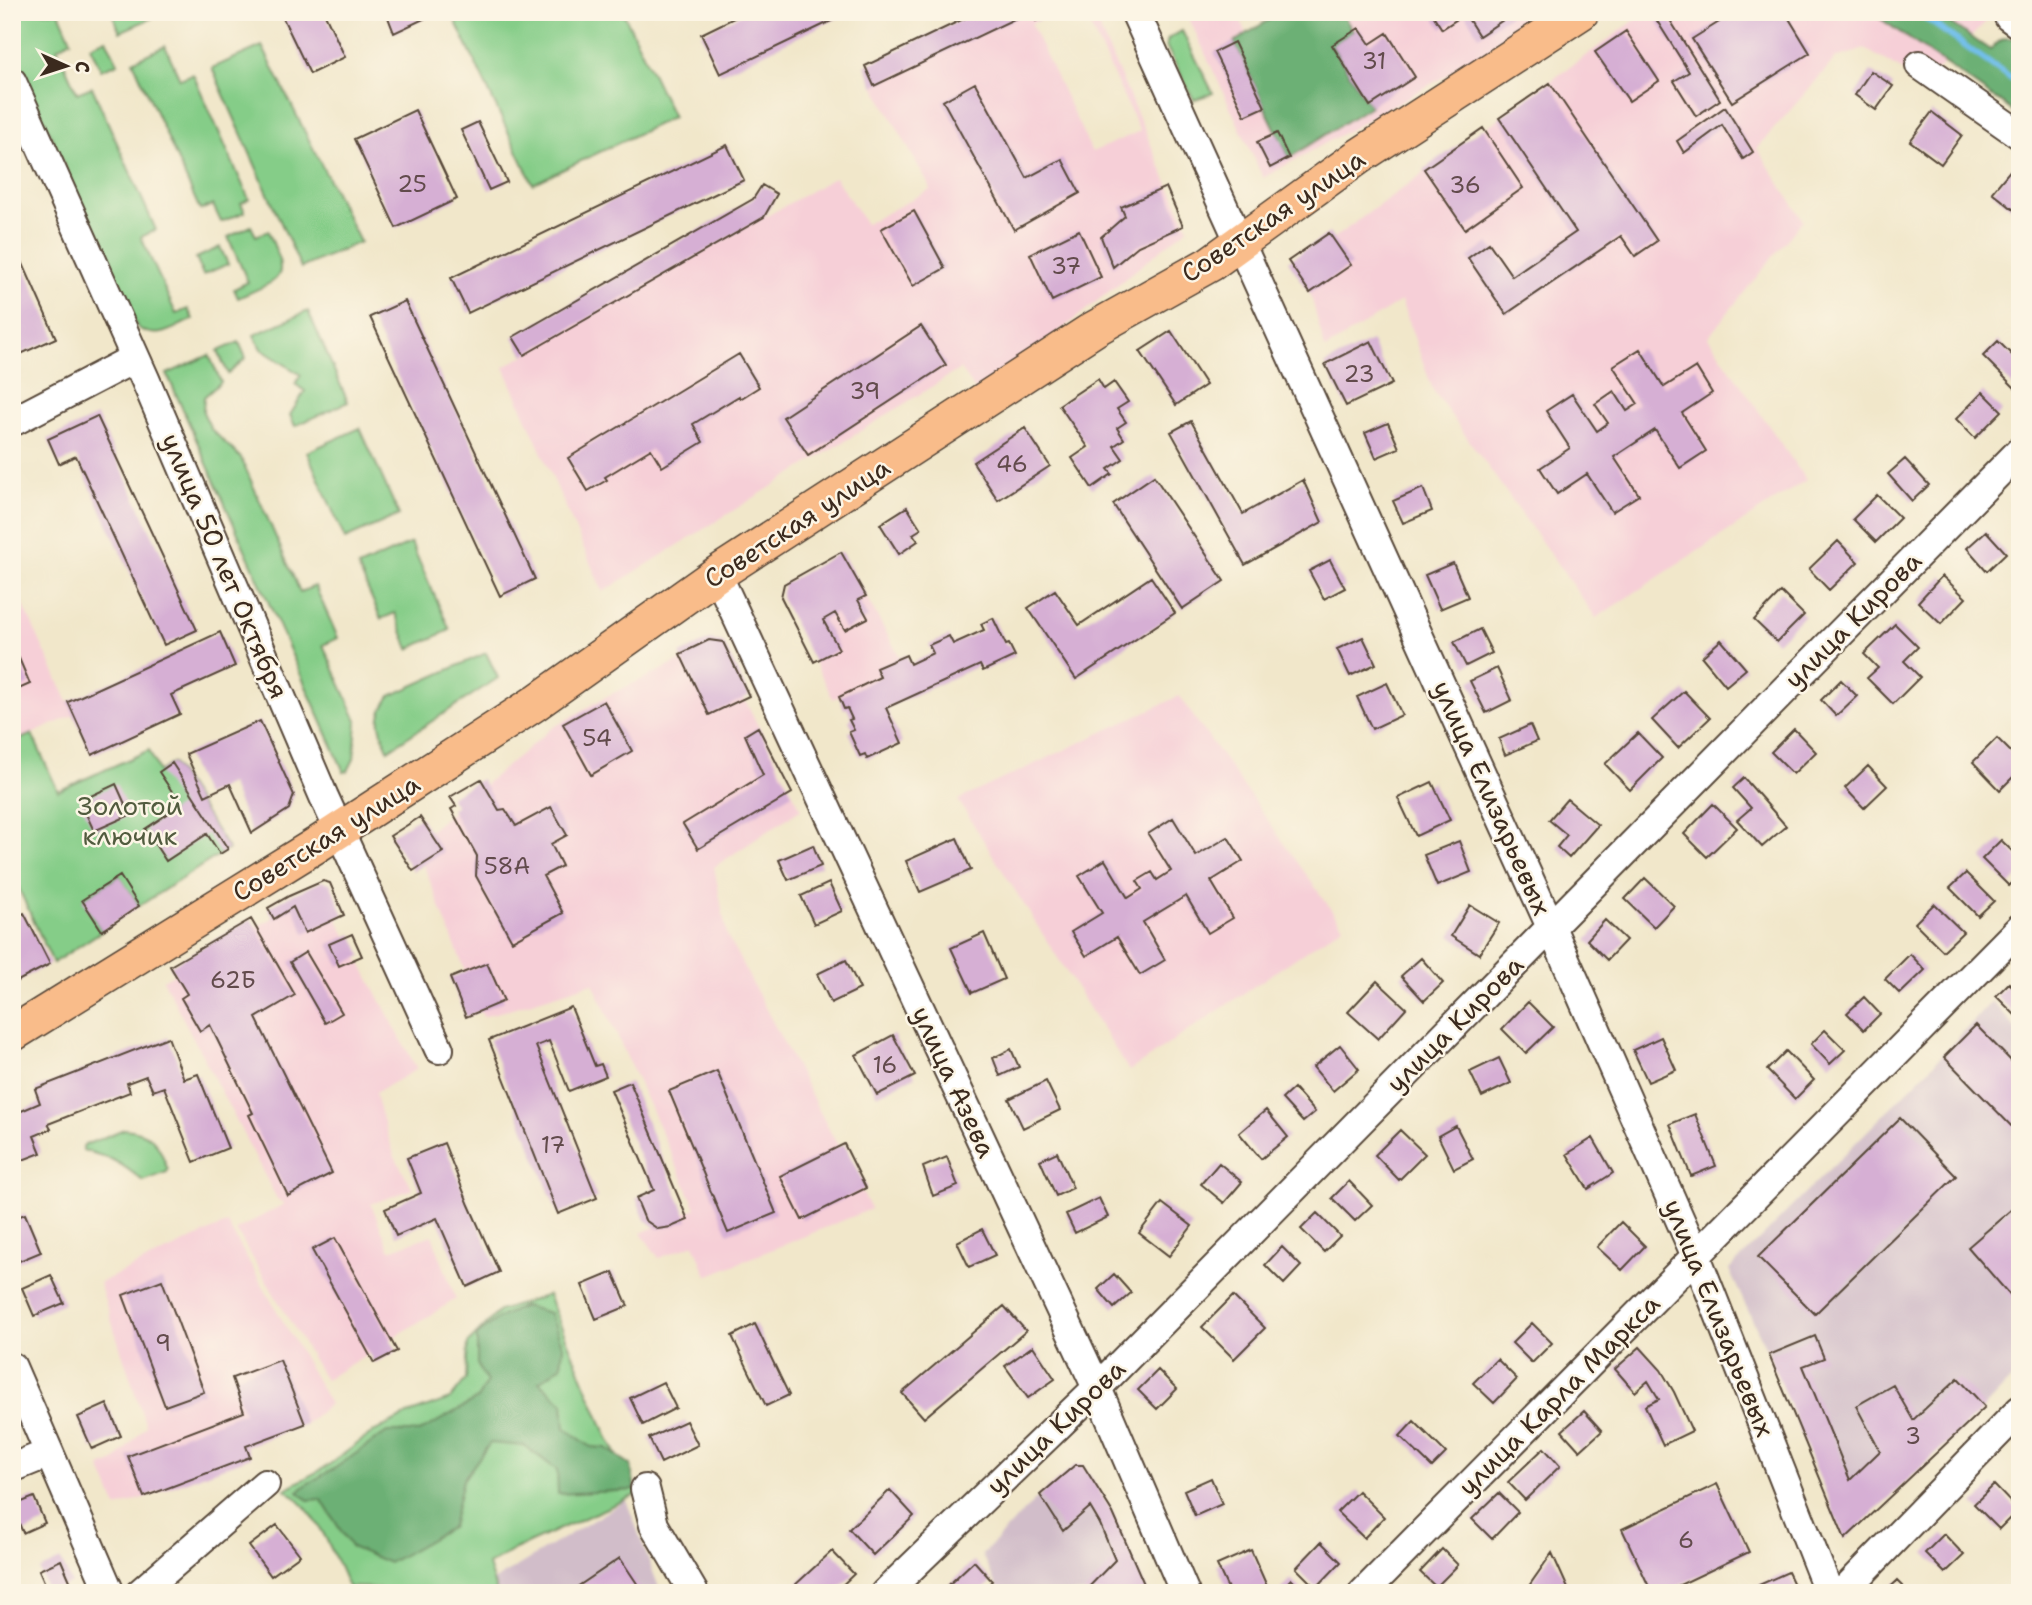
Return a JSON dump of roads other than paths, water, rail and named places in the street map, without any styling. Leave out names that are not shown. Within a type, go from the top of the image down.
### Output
[{"type":"main road","name":"Советская улица","points":[[12,1034],[339,830],[534,704],[716,574],[1094,329],[1210,264],[1359,157],[1581,12]]},
{"type":"street","name":"улица Елизарьевых","points":[[1135,12],[1551,927],[1696,1256],[1829,1593]]},
{"type":"street","points":[[1920,65],[2020,135]]},
{"type":"street","name":"улица 50 лет Октября","points":[[12,82],[135,358],[339,830],[439,1049]]},
{"type":"street","points":[[12,419],[16,420],[135,358]]},
{"type":"street","name":"улица Кирова","points":[[886,1593],[1097,1388],[2020,451]]},
{"type":"street","name":"улица Азева","points":[[716,574],[1097,1388],[1185,1593]]},
{"type":"street","name":"улица Карла Маркса","points":[[1363,1593],[2020,928]]},
{"type":"street","points":[[12,1367],[110,1593]]},
{"type":"street","points":[[1842,1593],[2020,1410]]},
{"type":"street","points":[[12,1468],[49,1453]]},
{"type":"street","points":[[141,1593],[265,1484]]},
{"type":"street","points":[[645,1489],[654,1525],[694,1593]]},
{"type":"waterway","points":[[1917,12],[2020,85]]},
{"type":"park label","name":"Золотой ключик","points":[[130,821]]}]
